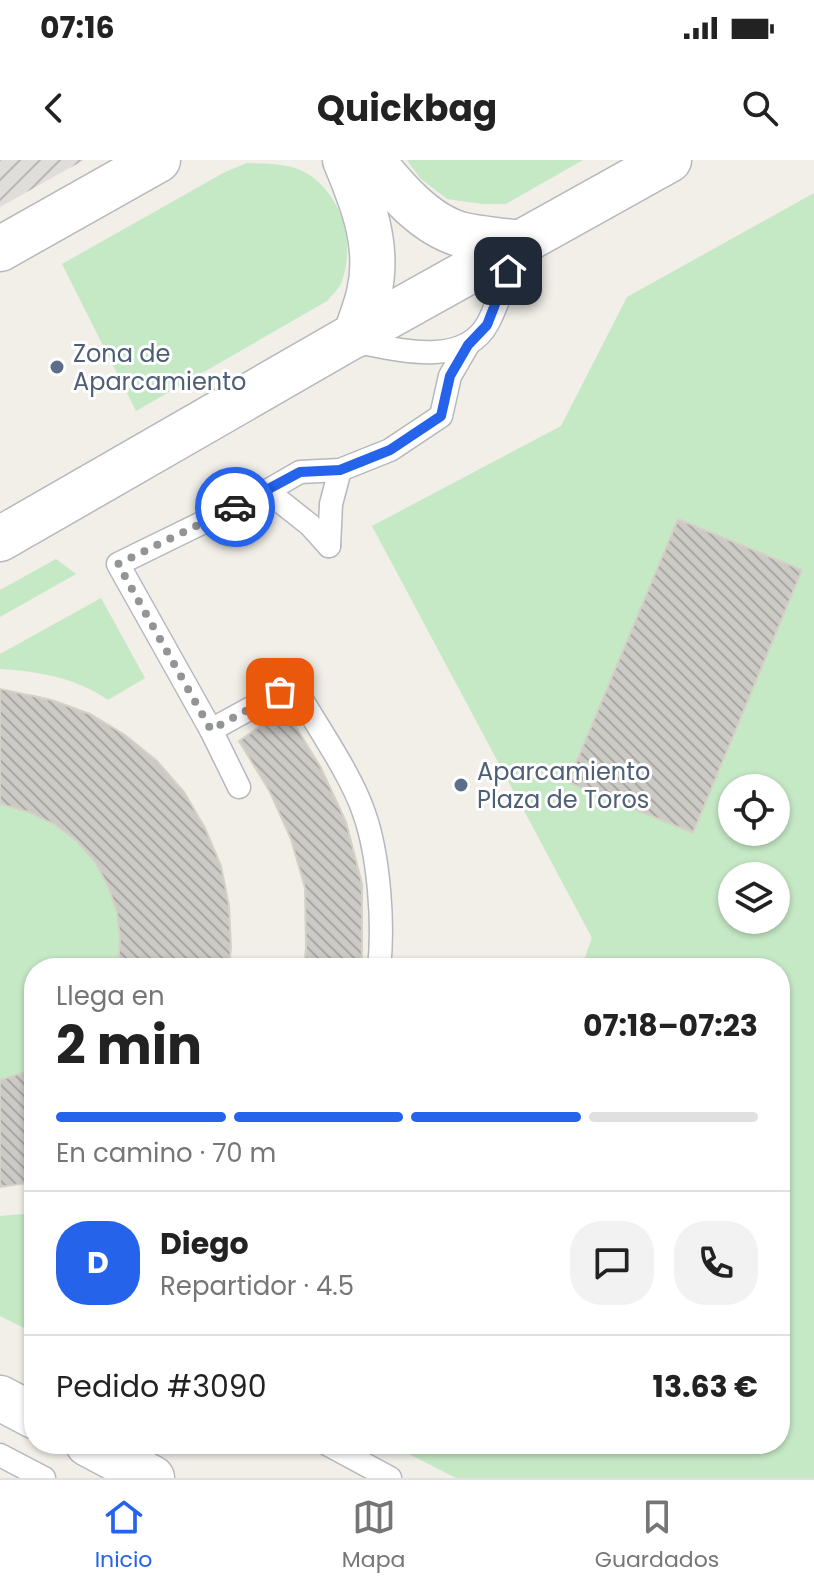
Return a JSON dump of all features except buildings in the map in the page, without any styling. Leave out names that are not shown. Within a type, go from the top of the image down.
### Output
[{"type":"street","points":[[0,249],[158,160]]},
{"type":"street","points":[[345,160],[365,209],[373,251],[370,291],[351,337]]},
{"type":"street","points":[[372,160],[398,193],[425,215],[460,234],[519,243]]},
{"type":"street","points":[[0,539],[351,337],[669,160]]},
{"type":"street","points":[[0,1398],[24,1411]]},
{"type":"street","points":[[107,1454],[152,1478]]},
{"type":"lane","points":[[239,787],[211,730],[118,564],[300,472],[340,470],[390,450],[441,416],[450,376],[468,345],[487,325],[519,243]]},
{"type":"lane","points":[[351,337],[434,352],[468,345]]},
{"type":"lane","points":[[267,491],[310,525],[329,546],[331,504],[340,470]]},
{"type":"lane","points":[[211,730],[280,692],[301,698],[364,813],[378,877],[380,958]]},
{"type":"lane","points":[[346,1454],[390,1478]]},
{"type":"lane","points":[[0,1455],[44,1478]]},
{"type":"shaded area","points":[[0,160],[84,160],[0,207]]},
{"type":"green space","points":[[407,160],[583,160],[506,204],[483,204],[447,199],[420,178]]},
{"type":"green space","points":[[247,163],[301,170],[330,195],[338,208],[346,237],[346,266],[341,284],[327,301],[136,411],[62,264],[225,172]]},
{"type":"green space","points":[[814,193],[814,1478],[456,1478],[409,1454],[790,1454],[790,958],[585,958],[592,938],[372,526],[561,426],[627,297]]},
{"type":"green space","points":[[56,559],[76,574],[0,617],[0,590]]},
{"type":"green space","points":[[101,598],[145,678],[108,700],[83,686],[57,677],[0,669],[0,654]]},
{"type":"green space","points":[[0,691],[51,699],[97,718],[138,746],[173,781],[200,823],[220,869],[229,918],[229,958],[24,958],[24,1183],[0,1187]]},
{"type":"green space","points":[[24,1214],[24,1328],[0,1316],[0,1216]]},
{"type":"way so far","points":[[235,507],[118,564],[211,730],[280,692]]},
{"type":"place","name":"Zona de Aparcamiento","points":[[57,367]]},
{"type":"place","name":"Aparcamiento Plaza de Toros","points":[[461,785]]},
{"type":"route","points":[[235,507],[300,472],[340,470],[390,450],[441,416],[450,376],[468,345],[487,325],[508,271]]}]
